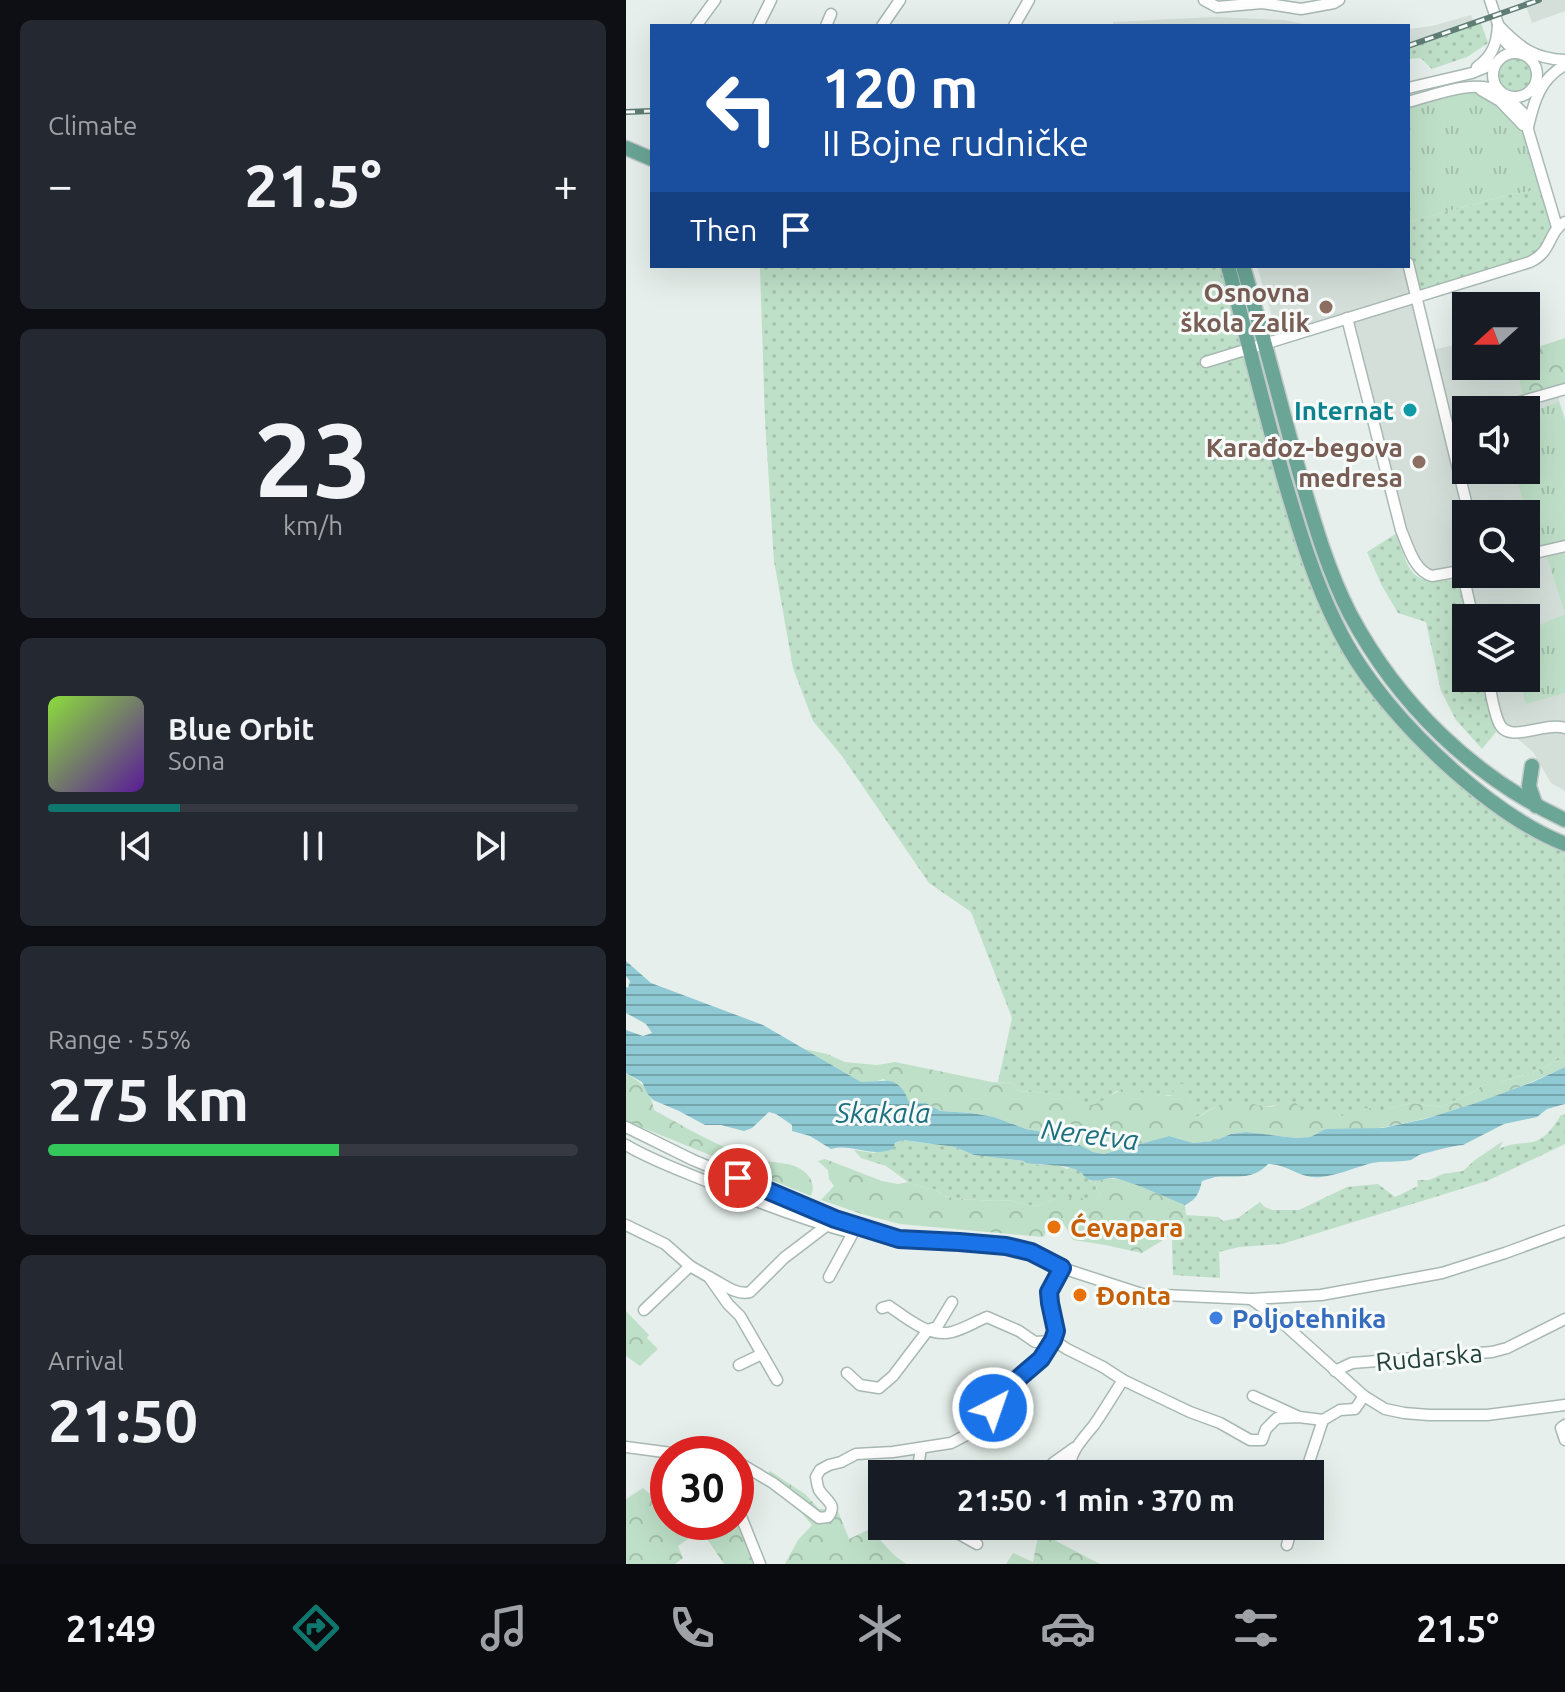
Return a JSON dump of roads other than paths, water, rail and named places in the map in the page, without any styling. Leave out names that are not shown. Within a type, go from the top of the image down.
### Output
[{"type":"main road","points":[[626,148],[650,158]]},
{"type":"main road","points":[[1229,268],[1282,471],[1312,568],[1337,628],[1354,656],[1407,725],[1444,762],[1499,807],[1549,838],[1565,844]]},
{"type":"main road","points":[[1244,268],[1314,523],[1350,613],[1405,697],[1441,736],[1498,782],[1565,820]]},
{"type":"main road","points":[[1532,766],[1529,786],[1536,806]]},
{"type":"street","points":[[697,24],[715,0]]},
{"type":"street","points":[[759,24],[771,0]]},
{"type":"street","points":[[883,24],[900,0]]},
{"type":"street","points":[[1015,24],[1029,0]]},
{"type":"street","points":[[1204,0],[1217,7],[1262,3],[1301,9],[1339,0]]},
{"type":"street","points":[[1490,0],[1503,39],[1516,53],[1547,63],[1564,62]]},
{"type":"street","points":[[827,24],[831,14]]},
{"type":"street","points":[[1498,25],[1522,47],[1538,56],[1564,62]]},
{"type":"street","points":[[1468,74],[1490,56],[1496,46],[1498,25]]},
{"type":"street","points":[[1498,62],[1503,39]]},
{"type":"street","points":[[1206,362],[1541,257],[1561,225],[1523,113],[1502,93],[1493,77],[1498,62],[1504,56],[1516,53]]},
{"type":"street","points":[[1523,113],[1536,70],[1528,58]]},
{"type":"street","points":[[1410,88],[1468,74],[1498,62]]},
{"type":"street","points":[[1410,102],[1482,86],[1519,97],[1544,74],[1564,62]]},
{"type":"street","points":[[1527,129],[1542,84],[1564,62]]},
{"type":"street","points":[[1469,87],[1494,97],[1527,129]]},
{"type":"street","points":[[1409,268],[1466,500]]},
{"type":"street","points":[[1347,318],[1401,530],[1421,570],[1432,576],[1452,571]]},
{"type":"street","points":[[1540,396],[1565,389]]},
{"type":"street","points":[[1540,552],[1565,546]]},
{"type":"street","points":[[1491,692],[1499,723],[1512,734],[1565,719]]},
{"type":"street","points":[[1550,725],[1565,728]]},
{"type":"street","points":[[626,1127],[693,1160],[803,1205],[830,1223]]},
{"type":"street","points":[[626,1145],[645,1156],[747,1197],[830,1223],[899,1239],[1006,1246],[1031,1252],[1062,1268],[1142,1294],[1251,1299],[1321,1295],[1442,1273],[1565,1231]]},
{"type":"street","points":[[626,1225],[665,1244],[690,1266],[744,1294],[830,1223]]},
{"type":"street","points":[[829,1277],[854,1229]]},
{"type":"street","points":[[644,1310],[690,1266]]},
{"type":"street","points":[[754,1472],[819,1518],[828,1517],[833,1507],[818,1487],[816,1477],[820,1470],[856,1454],[951,1443],[976,1430],[1020,1377],[1041,1359],[1053,1340],[1056,1331],[1049,1292],[1062,1268]]},
{"type":"street","points":[[709,1277],[740,1316],[777,1380]]},
{"type":"street","points":[[1251,1299],[1276,1317],[1364,1396],[1385,1409],[1429,1415],[1487,1415],[1565,1405]]},
{"type":"street","points":[[847,1373],[860,1385],[879,1388],[893,1376],[928,1330],[937,1327],[952,1302]]},
{"type":"street","points":[[882,1308],[889,1306],[928,1330],[948,1333],[987,1317],[1035,1342],[1053,1340],[1123,1380],[1220,1423],[1250,1440],[1262,1440],[1266,1429],[1277,1418],[1323,1420],[1340,1410],[1355,1409],[1364,1396]]},
{"type":"street","name":"Rudarska","points":[[1335,1371],[1352,1363],[1492,1352],[1507,1348],[1565,1319]]},
{"type":"street","points":[[739,1365],[762,1354]]},
{"type":"street","points":[[1057,1460],[1093,1426],[1123,1380]]},
{"type":"street","points":[[1253,1396],[1299,1417]]},
{"type":"street","points":[[1310,1460],[1323,1420]]},
{"type":"street","points":[[1565,1425],[1561,1428],[1565,1440]]},
{"type":"street","points":[[1071,1460],[1079,1442]]},
{"type":"street","points":[[626,1447],[650,1450]]},
{"type":"street","points":[[919,1460],[921,1448]]},
{"type":"street","points":[[750,1540],[760,1564]]},
{"type":"street","points":[[970,1540],[977,1544]]},
{"type":"street","points":[[1287,1545],[1288,1540]]},
{"type":"water","name":"Skakala","points":[[626,961],[651,983],[763,1025],[861,1082],[895,1083],[909,1102],[926,1103],[940,1111],[994,1117],[1026,1129],[1060,1135],[1093,1152],[1104,1154],[1169,1136],[1193,1143],[1246,1132],[1296,1138],[1310,1137],[1326,1129],[1383,1128],[1476,1103],[1565,1067],[1565,1104],[1547,1109],[1537,1117],[1504,1124],[1463,1145],[1422,1154],[1411,1160],[1373,1163],[1321,1177],[1268,1164],[1250,1175],[1215,1177],[1202,1181],[1197,1195],[1185,1205],[1114,1178],[1093,1181],[1069,1167],[974,1155],[955,1147],[903,1140],[895,1143],[893,1149],[884,1151],[831,1149],[810,1136],[792,1131],[792,1125],[769,1112],[752,1128],[744,1131],[721,1125],[705,1125],[653,1100],[642,1082],[626,1073],[626,1030],[643,1036],[652,1033],[646,1024],[626,1013],[626,987],[630,981],[626,976]]},
{"type":"railway","points":[[1410,45],[1539,0]]},
{"type":"railway","points":[[626,112],[650,111]]},
{"type":"place","name":"Osnovna škola Zalik","points":[[1326,307]]},
{"type":"place","name":"Internat","points":[[1410,410]]},
{"type":"place","name":"Karađoz-begova medresa","points":[[1419,462]]},
{"type":"place","name":"Ćevapara","points":[[1054,1227]]},
{"type":"place","name":"Đonta","points":[[1080,1295]]},
{"type":"place","name":"Poljotehnika","points":[[1216,1318]]},
{"type":"water label","name":"Neretva","points":[[1090,1134]]}]
